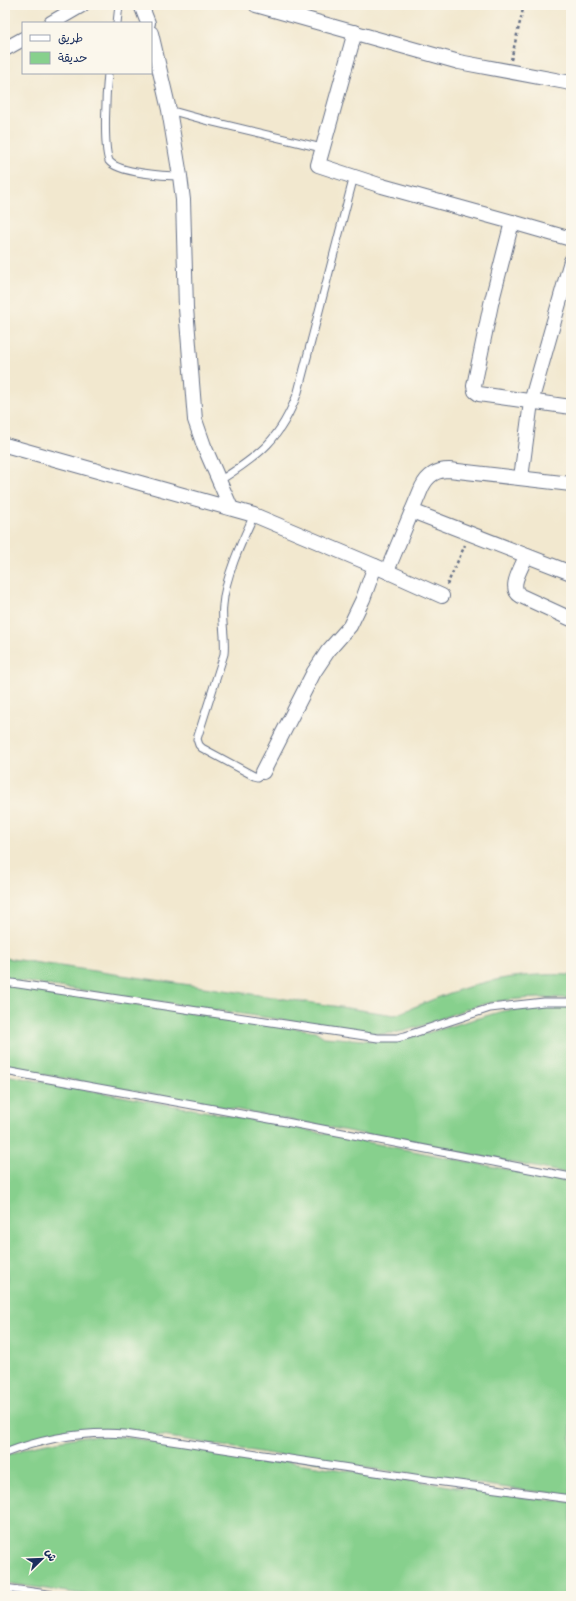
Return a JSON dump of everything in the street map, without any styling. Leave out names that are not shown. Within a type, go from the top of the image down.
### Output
[{"type":"street","points":[[53,22],[82,5]]},
{"type":"street","points":[[141,5],[148,22]]},
{"type":"street","points":[[256,5],[459,62],[571,83]]},
{"type":"street","points":[[355,32],[318,165],[382,186],[571,239]]},
{"type":"street","points":[[152,38],[169,110],[183,200],[186,308],[193,406],[198,431],[231,508]]},
{"type":"street","points":[[5,49],[22,40]]},
{"type":"street","points":[[512,222],[491,304],[474,386],[475,391],[479,394],[571,407]]},
{"type":"street","points":[[522,478],[531,402],[571,261]]},
{"type":"street","points":[[5,445],[254,515],[442,596]]},
{"type":"street","points":[[263,772],[314,672],[328,651],[350,626],[363,599],[412,511],[425,481],[429,476],[438,471],[449,470],[571,484]]},
{"type":"street","points":[[412,511],[571,573]]},
{"type":"street","points":[[526,556],[515,585],[516,592],[521,596],[571,619]]},
{"type":"lane","points":[[117,22],[119,5]]},
{"type":"lane","points":[[108,74],[107,130],[109,161],[115,166],[157,176],[180,176]]},
{"type":"lane","points":[[169,110],[204,120],[322,148]]},
{"type":"lane","points":[[219,481],[248,463],[262,451],[283,424],[292,408],[298,392],[354,176]]},
{"type":"lane","points":[[254,515],[234,562],[226,588],[223,604],[224,654],[197,739],[202,748],[254,776],[260,776],[263,772]]},
{"type":"lane","points":[[5,982],[378,1038],[405,1036],[490,1008],[544,1002],[571,1002]]},
{"type":"lane","points":[[5,1071],[286,1122],[571,1177]]},
{"type":"lane","points":[[5,1453],[31,1443],[75,1434],[125,1434],[428,1480],[571,1499]]},
{"type":"lane","points":[[5,1588],[61,1596]]},
{"type":"path","points":[[508,72],[524,5]]},
{"type":"path","points":[[442,596],[466,543]]},
{"type":"green space","points":[[5,958],[395,1015],[459,990],[486,982],[518,977],[571,975],[571,998],[524,999],[489,1003],[416,1028],[378,1034],[5,979]]},
{"type":"green space","points":[[5,985],[315,1031],[324,1037],[377,1041],[413,1037],[503,1011],[543,1007],[571,1007],[571,1174],[192,1101],[5,1068]]},
{"type":"green space","points":[[5,1075],[286,1126],[571,1182],[571,1495],[530,1491],[302,1459],[169,1437],[112,1430],[76,1431],[63,1433],[31,1441],[5,1450],[5,1293],[8,1277],[5,1262]]},
{"type":"green space","points":[[84,1436],[125,1437],[529,1498],[571,1502],[571,1596],[95,1596],[5,1583],[5,1456],[32,1446]]}]
